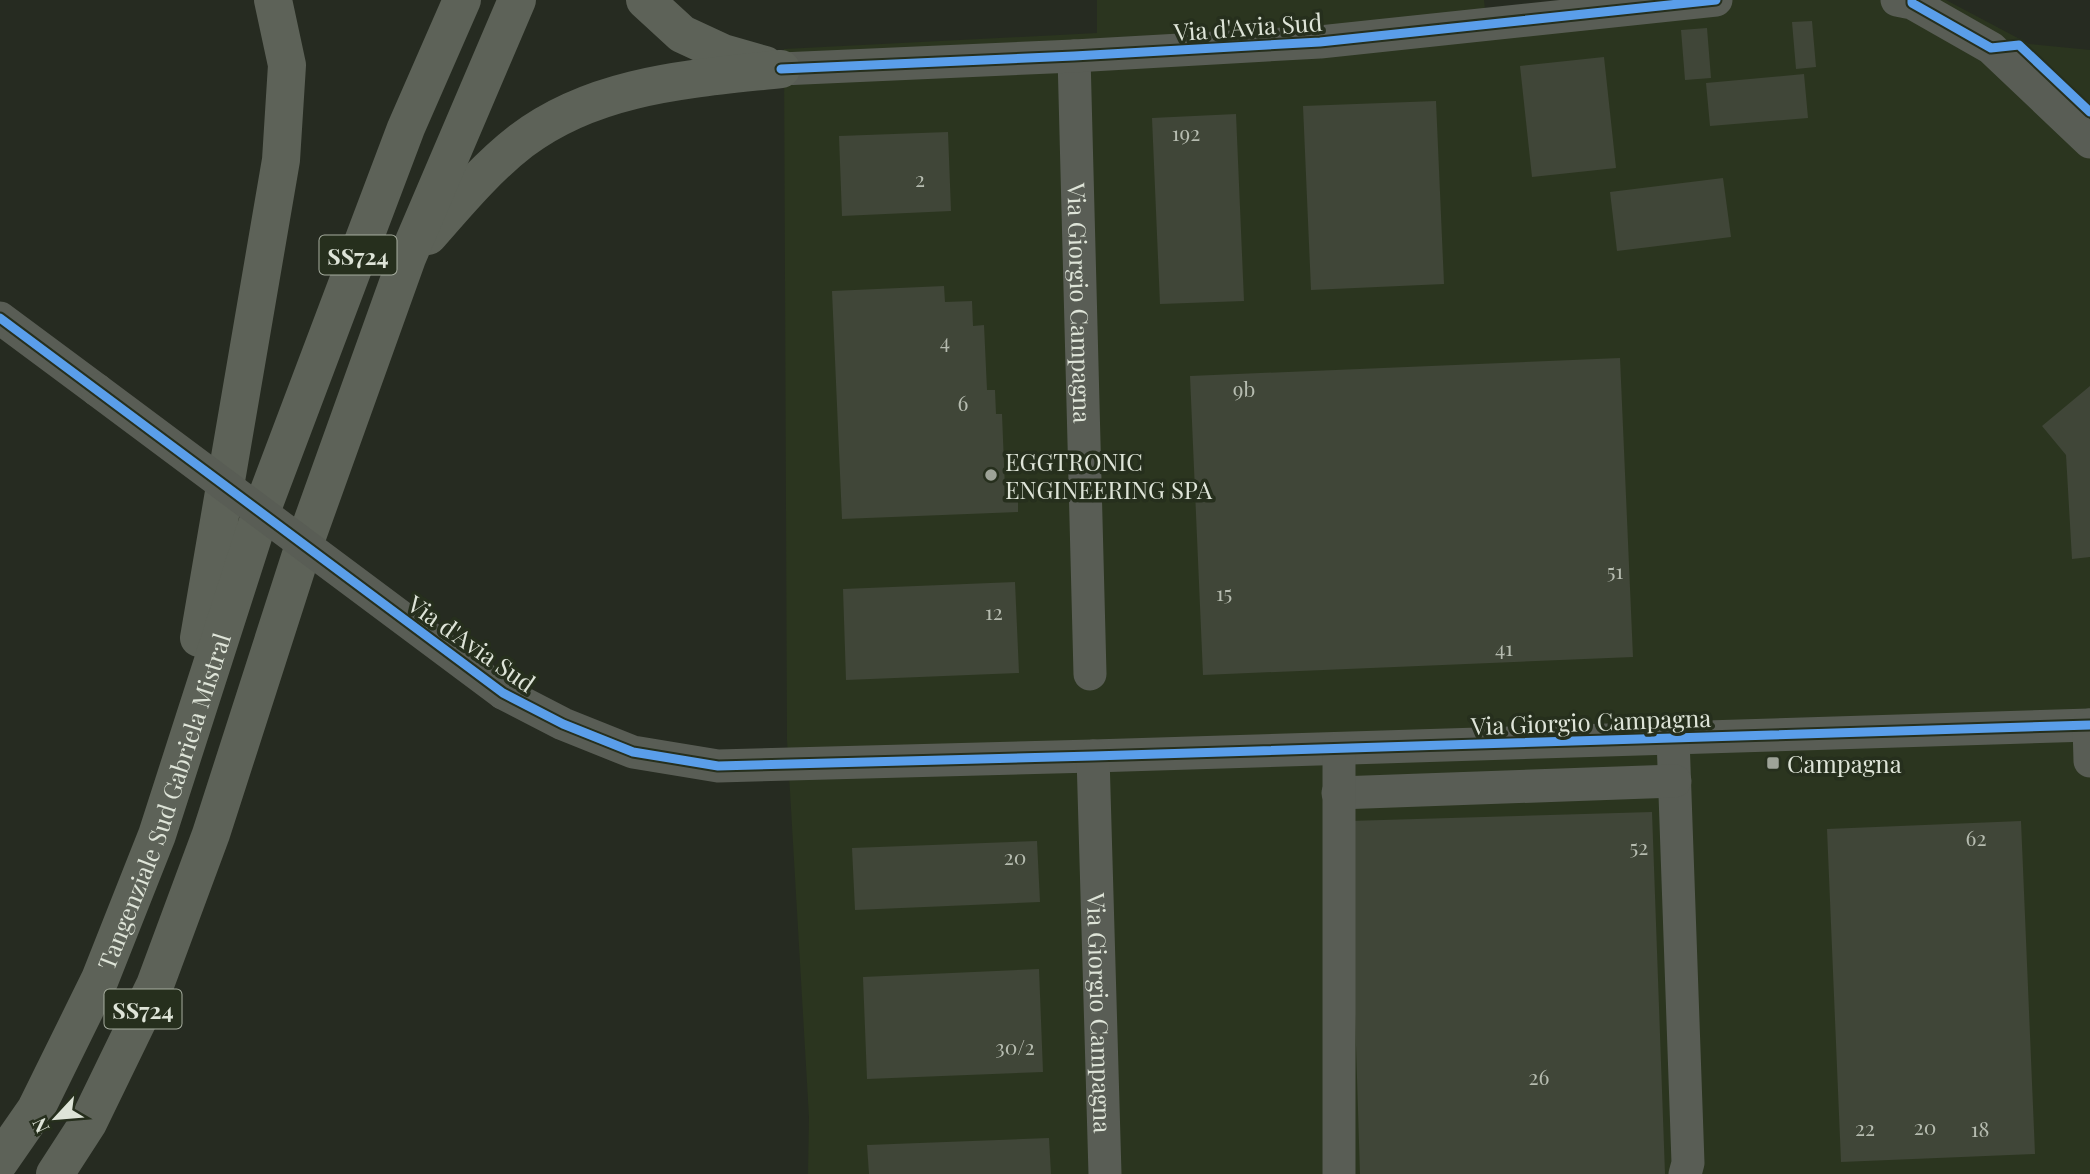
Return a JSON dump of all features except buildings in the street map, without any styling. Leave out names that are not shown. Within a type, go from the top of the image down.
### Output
[{"type":"highway","points":[[157,835],[204,613],[281,160],[287,65],[273,0]]},
{"type":"highway","name":"Tangenziale Sud Gabriela Mistral","points":[[0,1161],[36,1109],[100,979],[157,835],[261,512],[397,154],[462,0]]},
{"type":"highway","name":"SS724","points":[[55,1174],[88,1123],[155,985],[211,834],[304,545],[407,258],[517,0]]},
{"type":"highway","points":[[645,0],[682,34],[723,53],[781,69]]},
{"type":"highway","points":[[407,258],[481,176],[523,140],[570,111],[622,92],[679,80],[781,69]]},
{"type":"street","name":"Via d'Avia Sud","points":[[781,69],[1320,42],[1716,0]]},
{"type":"street","points":[[1907,1],[1991,48],[2090,142]]},
{"type":"street","name":"Via Giorgio Campagna","points":[[1074,56],[1090,674]]},
{"type":"street","name":"Via d'Avia Sud","points":[[0,318],[503,693],[563,724],[633,752],[718,766],[1093,756]]},
{"type":"street","name":"Via Giorgio Campagna","points":[[1105,1174],[1093,756],[2089,725]]},
{"type":"street","points":[[2089,725],[2090,761]]},
{"type":"street","points":[[1673,738],[1688,1163],[1685,1174]]},
{"type":"street","points":[[1339,749],[1339,1174]]},
{"type":"street","points":[[1338,793],[1675,781]]},
{"type":"shaded area","points":[[1097,0],[1484,0],[1485,10],[1577,0],[1946,0],[2029,44],[2090,50],[2090,1174],[808,1174],[809,1117],[787,740],[784,49],[1097,33]]},
{"type":"cycle path","points":[[781,69],[1320,42],[1716,0]]},
{"type":"cycle path","points":[[1912,0],[1912,3],[1991,48],[2019,45],[2090,112]]},
{"type":"cycle path","points":[[0,318],[503,693],[563,724],[633,752],[718,766],[2090,725]]},
{"type":"place","name":"EGGTRONIC ENGINEERING SPA","points":[[991,475]]},
{"type":"place","name":"Campagna","points":[[1773,763]]}]
